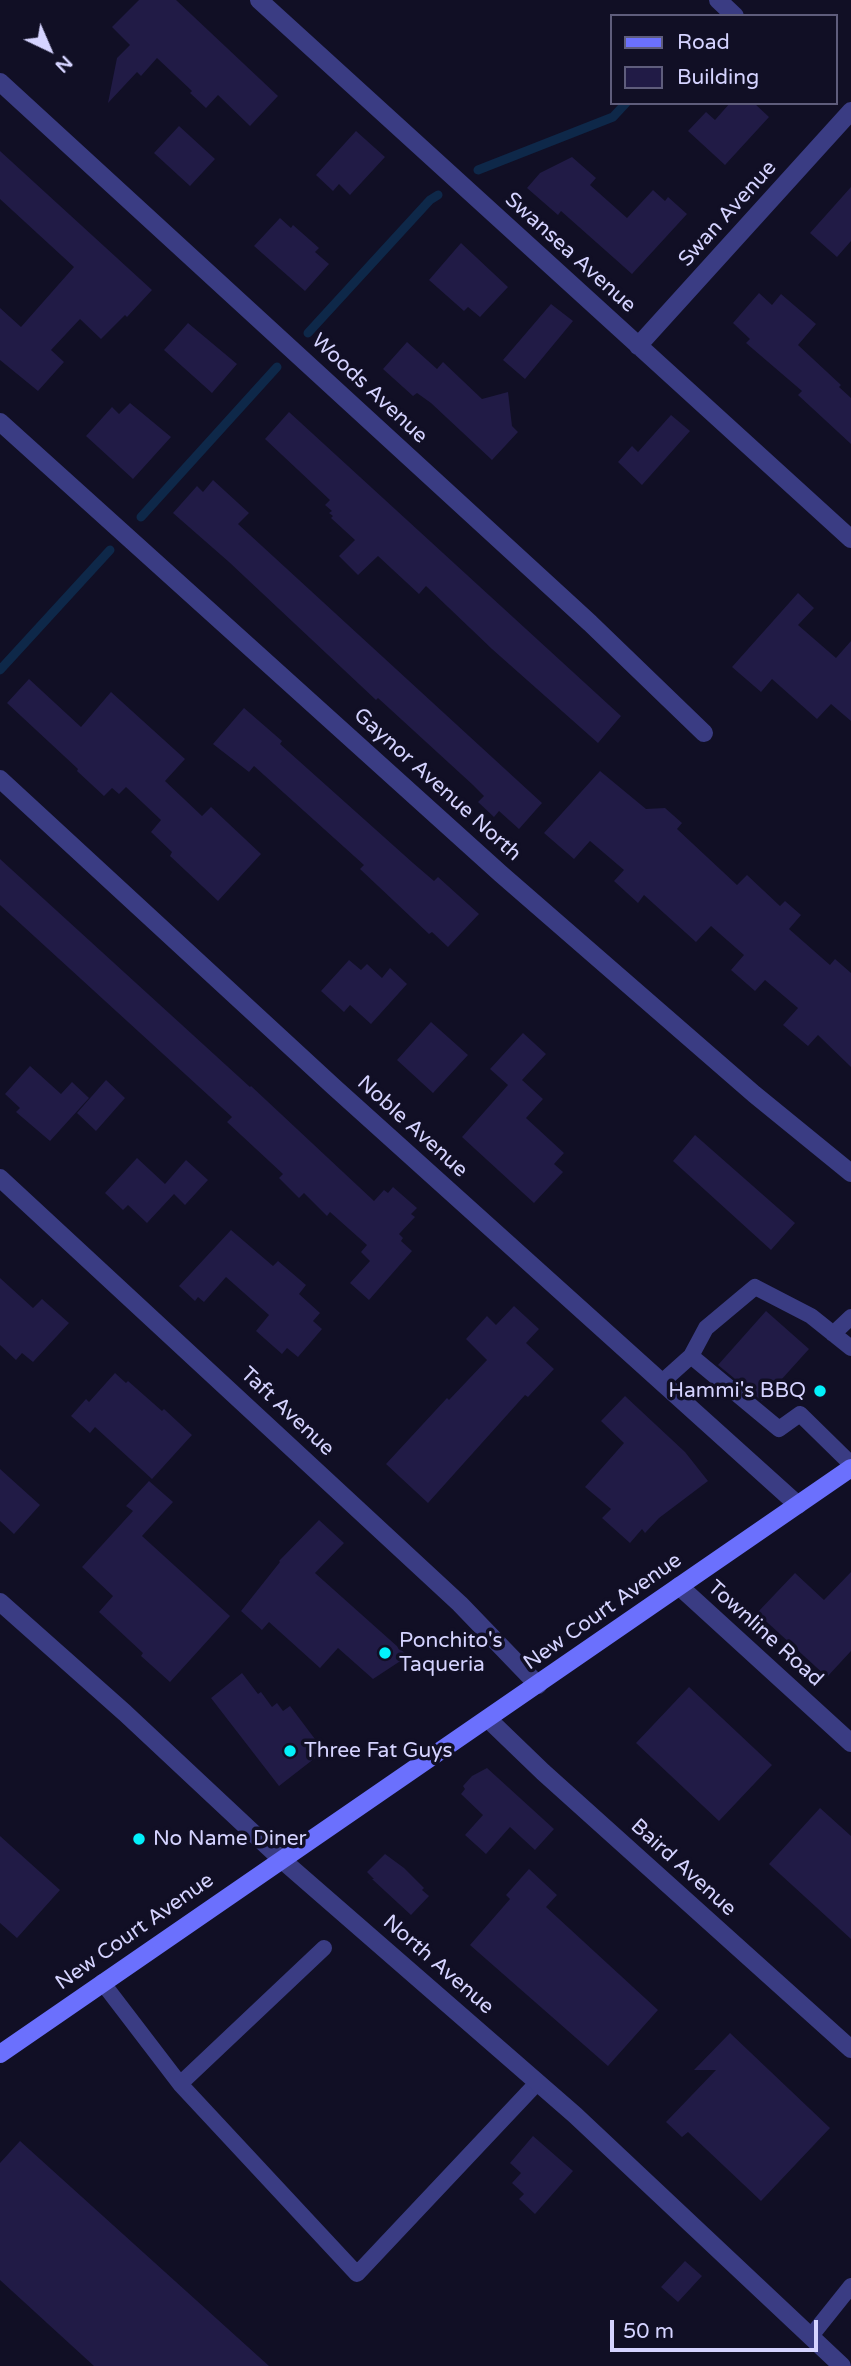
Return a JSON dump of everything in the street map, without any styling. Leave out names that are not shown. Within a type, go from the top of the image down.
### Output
[{"type":"main road","name":"New Court Avenue","points":[[0,2053],[281,1858],[538,1685],[851,1466]]},
{"type":"street","name":"Swansea Avenue","points":[[258,0],[851,539]]},
{"type":"street","points":[[718,0],[733,14]]},
{"type":"street","name":"Woods Avenue","points":[[0,82],[590,623],[704,733]]},
{"type":"street","name":"Swan Avenue","points":[[638,346],[847,111]]},
{"type":"street","name":"Gaynor Avenue North","points":[[0,422],[512,883],[754,1094],[851,1173]]},
{"type":"street","name":"Noble Avenue","points":[[0,779],[344,1096],[798,1505]]},
{"type":"street","name":"Taft Avenue","points":[[0,1178],[460,1604],[538,1685]]},
{"type":"street","name":"Townline Road","points":[[679,1586],[851,1743]]},
{"type":"street","name":"North Avenue","points":[[0,1602],[125,1713],[281,1858],[537,2083],[842,2366]]},
{"type":"street","name":"Baird Avenue","points":[[488,1719],[543,1772],[851,2049]]},
{"type":"lane","points":[[662,1382],[691,1356],[706,1328],[755,1287],[811,1316],[851,1348]]},
{"type":"lane","points":[[833,1334],[851,1317]]},
{"type":"lane","points":[[691,1356],[779,1429],[800,1414],[851,1466]]},
{"type":"lane","points":[[180,2084],[324,1948]]},
{"type":"lane","points":[[102,1982],[180,2084],[357,2274],[537,2083]]},
{"type":"lane","points":[[811,2336],[851,2286]]},
{"type":"building","points":[[139,0],[176,0],[278,96],[250,126],[218,95],[206,108],[157,58],[141,76],[137,72],[108,103],[117,58],[130,45],[112,27]]},
{"type":"building","points":[[728,105],[756,105],[769,117],[725,165],[688,131],[706,112],[715,120]]},
{"type":"building","points":[[179,126],[215,159],[190,186],[154,153]]},
{"type":"building","points":[[356,131],[385,157],[350,195],[339,184],[333,191],[316,175]]},
{"type":"building","points":[[0,151],[152,290],[127,317],[125,315],[101,339],[80,319],[51,350],[64,362],[38,391],[0,360],[0,308],[21,327],[74,267],[0,199]]},
{"type":"building","points":[[572,157],[596,178],[590,185],[627,218],[653,190],[665,201],[668,197],[687,214],[632,274],[561,211],[558,215],[527,188],[540,173]]},
{"type":"building","points":[[851,187],[851,241],[837,257],[810,233]]},
{"type":"building","points":[[280,218],[291,228],[293,225],[319,248],[315,252],[329,264],[305,291],[254,246]]},
{"type":"building","points":[[461,243],[508,287],[480,317],[468,307],[464,311],[429,280]]},
{"type":"building","points":[[759,293],[772,305],[781,294],[816,324],[798,345],[841,385],[839,387],[851,398],[851,444],[798,395],[802,391],[746,343],[750,339],[733,323]]},
{"type":"building","points":[[551,304],[573,321],[525,379],[503,360]]},
{"type":"building","points":[[188,323],[237,364],[212,393],[164,350]]},
{"type":"building","points":[[407,342],[437,369],[443,362],[482,399],[508,392],[512,426],[518,432],[492,460],[431,403],[417,393],[413,396],[383,369]]},
{"type":"building","points":[[130,403],[171,437],[133,479],[86,436],[112,407],[119,414]]},
{"type":"building","points":[[289,412],[621,716],[598,743],[426,586],[419,594],[378,556],[358,575],[339,556],[355,540],[331,518],[333,516],[329,513],[332,511],[325,505],[330,500],[265,439]]},
{"type":"building","points":[[671,415],[690,431],[642,485],[618,462],[632,446],[638,452]]},
{"type":"building","points":[[213,480],[249,513],[238,524],[542,803],[519,829],[499,811],[494,817],[478,802],[484,796],[473,785],[378,698],[376,700],[173,513],[197,486],[203,492]]},
{"type":"building","points":[[798,593],[814,608],[798,625],[836,658],[851,641],[851,721],[831,704],[817,719],[772,679],[761,692],[732,667]]},
{"type":"building","points":[[29,679],[81,727],[111,692],[185,759],[165,781],[202,816],[211,807],[261,854],[218,901],[170,856],[172,852],[151,832],[161,820],[126,787],[119,794],[112,788],[104,796],[7,703]]},
{"type":"building","points":[[244,708],[282,741],[280,744],[413,863],[434,881],[438,877],[479,914],[448,947],[432,932],[429,934],[360,869],[364,865],[254,766],[249,772],[213,744]]},
{"type":"building","points":[[600,771],[646,809],[665,808],[682,823],[677,829],[737,885],[747,875],[780,906],[785,901],[801,915],[789,929],[830,965],[835,959],[851,973],[851,1067],[818,1035],[808,1046],[783,1025],[798,1008],[765,980],[755,991],[731,970],[744,955],[711,926],[696,942],[644,895],[638,903],[614,881],[624,870],[590,841],[574,859],[544,833]]},
{"type":"building","points":[[0,859],[374,1201],[384,1190],[388,1193],[393,1187],[417,1208],[411,1214],[415,1217],[399,1234],[403,1238],[401,1241],[412,1251],[369,1300],[350,1283],[370,1261],[361,1252],[367,1245],[330,1212],[327,1216],[304,1193],[299,1198],[279,1178],[283,1174],[227,1122],[232,1117],[0,905]]},
{"type":"building","points":[[349,960],[361,970],[367,964],[382,978],[390,968],[407,984],[371,1024],[350,1005],[344,1012],[321,991]]},
{"type":"building","points":[[431,1022],[468,1055],[433,1093],[397,1060]]},
{"type":"building","points":[[523,1033],[546,1054],[522,1080],[543,1099],[526,1118],[564,1153],[554,1164],[563,1172],[534,1203],[462,1137],[508,1085],[490,1069]]},
{"type":"building","points":[[30,1066],[61,1094],[72,1082],[89,1098],[50,1141],[16,1112],[20,1108],[5,1094]]},
{"type":"building","points":[[106,1080],[125,1098],[96,1131],[77,1113]]},
{"type":"building","points":[[695,1135],[795,1223],[771,1250],[673,1161]]},
{"type":"building","points":[[137,1158],[165,1184],[186,1160],[208,1180],[185,1205],[174,1194],[147,1223],[128,1205],[123,1210],[105,1193]]},
{"type":"building","points":[[231,1230],[273,1266],[278,1261],[306,1285],[299,1294],[320,1313],[313,1321],[322,1329],[298,1357],[287,1348],[282,1354],[256,1331],[269,1315],[226,1277],[204,1302],[198,1297],[195,1301],[179,1286]]},
{"type":"building","points":[[0,1278],[33,1308],[42,1299],[69,1323],[33,1362],[22,1353],[16,1360],[0,1345]]},
{"type":"building","points":[[514,1306],[539,1329],[526,1343],[554,1369],[528,1397],[525,1395],[428,1503],[386,1464],[447,1398],[449,1400],[487,1360],[466,1339],[487,1316],[496,1325]]},
{"type":"building","points":[[766,1311],[809,1349],[762,1401],[718,1365]]},
{"type":"building","points":[[115,1373],[162,1411],[164,1409],[192,1435],[152,1479],[95,1427],[90,1433],[71,1416],[86,1399],[89,1402]]},
{"type":"building","points":[[625,1396],[685,1452],[708,1481],[659,1518],[645,1533],[642,1529],[630,1543],[602,1518],[611,1509],[585,1487],[624,1443],[601,1421]]},
{"type":"building","points":[[0,1469],[40,1505],[14,1534],[0,1521]]},
{"type":"building","points":[[149,1481],[173,1502],[142,1536],[230,1616],[170,1682],[99,1612],[113,1596],[82,1567],[133,1511],[126,1506]]},
{"type":"building","points":[[319,1520],[344,1543],[315,1573],[408,1656],[373,1679],[338,1648],[320,1668],[269,1622],[262,1630],[241,1611],[279,1561]]},
{"type":"building","points":[[851,1572],[851,1651],[827,1677],[757,1613],[795,1573],[824,1600]]},
{"type":"building","points":[[242,1673],[272,1707],[277,1703],[283,1711],[290,1706],[324,1751],[279,1786],[211,1698]]},
{"type":"building","points":[[689,1687],[772,1765],[719,1821],[636,1743]]},
{"type":"building","points":[[487,1768],[554,1829],[535,1850],[510,1827],[486,1854],[465,1835],[483,1815],[461,1794],[465,1789],[463,1786],[472,1776]]},
{"type":"building","points":[[820,1808],[851,1836],[851,1939],[769,1864]]},
{"type":"building","points":[[0,1836],[60,1890],[17,1938],[0,1923]]},
{"type":"building","points":[[385,1854],[404,1868],[429,1896],[411,1915],[367,1872]]},
{"type":"building","points":[[529,1869],[557,1895],[546,1907],[658,2010],[608,2066],[470,1945],[510,1899],[506,1895]]},
{"type":"building","points":[[730,2033],[830,2128],[761,2201],[688,2132],[682,2137],[666,2122],[716,2070],[694,2070]]},
{"type":"building","points":[[533,2136],[573,2171],[535,2214],[519,2199],[524,2194],[512,2183],[521,2173],[510,2163]]},
{"type":"building","points":[[20,2141],[269,2366],[94,2366],[0,2280],[0,2163]]},
{"type":"building","points":[[685,2261],[702,2276],[678,2302],[661,2287]]},
{"type":"waterway","points":[[478,170],[613,117],[624,105]]},
{"type":"waterway","points":[[308,333],[430,200],[438,195]]},
{"type":"waterway","points":[[141,517],[277,367]]},
{"type":"waterway","points":[[0,670],[110,550]]},
{"type":"place","name":"Hammi's BBQ","points":[[820,1391]]},
{"type":"place","name":"Ponchito's Taqueria","points":[[385,1653]]},
{"type":"place","name":"Three Fat Guys","points":[[290,1751]]},
{"type":"place","name":"No Name Diner","points":[[139,1839]]}]
